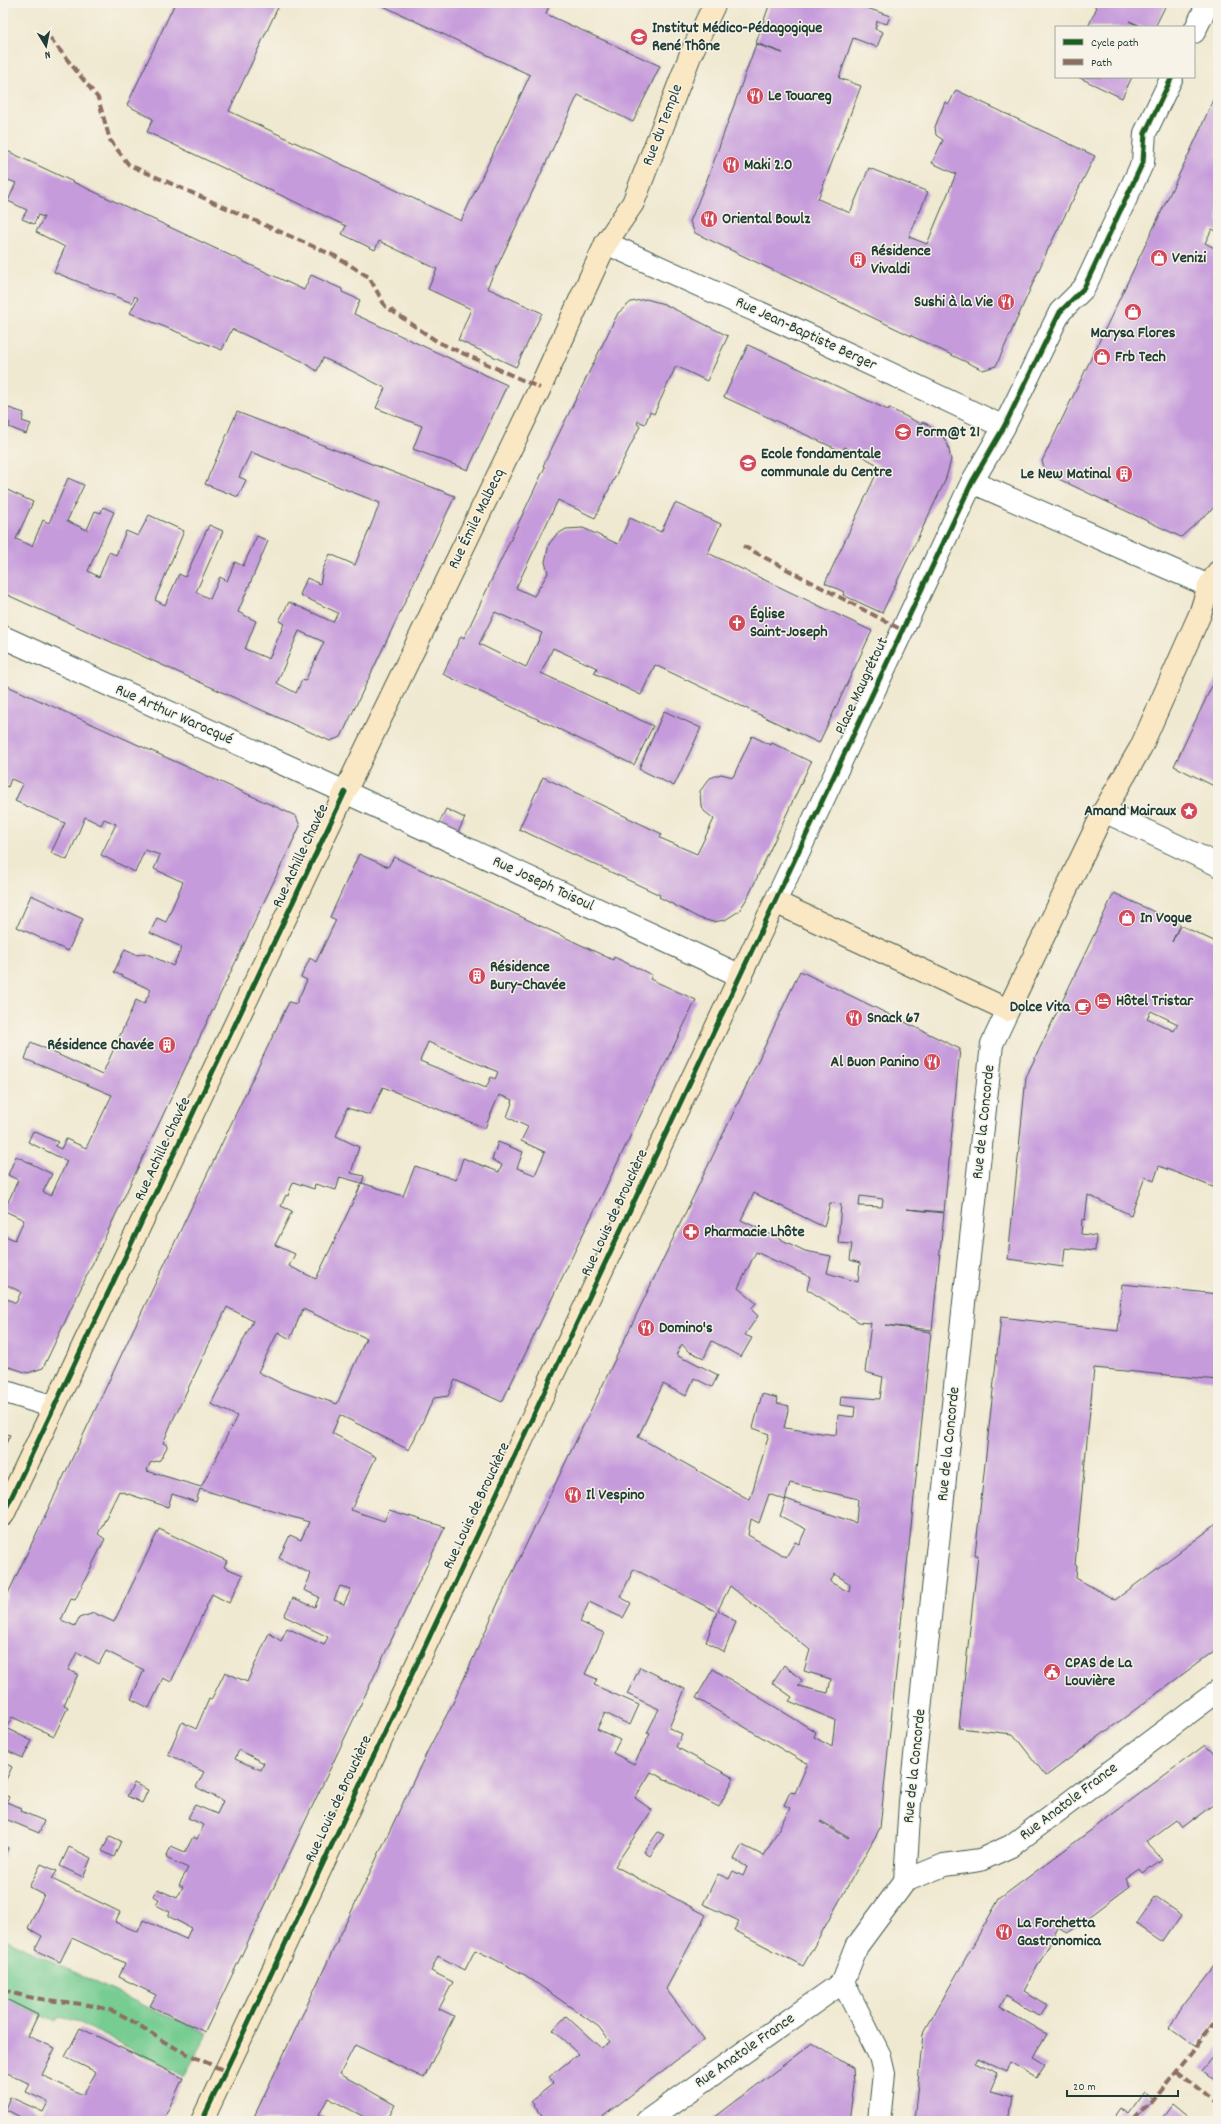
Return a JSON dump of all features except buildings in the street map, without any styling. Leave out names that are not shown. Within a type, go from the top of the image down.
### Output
[{"type":"street","name":"Rue du Temple","points":[[606,243],[633,203],[690,56],[715,3]]},
{"type":"street","points":[[1195,30],[1208,3]]},
{"type":"street","name":"Place Maugrétout","points":[[775,902],[972,482],[1004,427],[1060,312],[1084,288],[1143,162],[1145,133],[1172,78]]},
{"type":"street","name":"Rue Jean-Baptiste Berger","points":[[606,243],[789,326],[1004,427]]},
{"type":"street","name":"Rue Émile Malbecq","points":[[345,792],[540,388],[606,243]]},
{"type":"street","points":[[775,902],[1008,1010],[1104,811],[1142,746],[1214,579],[972,482]]},
{"type":"street","name":"Rue Arthur Warocqué","points":[[3,637],[345,792]]},
{"type":"street","name":"Rue Joseph Toisoul","points":[[345,792],[741,976]]},
{"type":"street","name":"Rue Achille Chavée","points":[[3,1515],[73,1370],[345,792]]},
{"type":"street","points":[[1104,811],[1218,865]]},
{"type":"street","name":"Rue Louis de Brouckère","points":[[202,2121],[775,902]]},
{"type":"street","name":"Rue de la Concorde","points":[[905,1882],[911,1794],[992,1044],[1008,1010]]},
{"type":"street","points":[[3,1391],[54,1407]]},
{"type":"street","name":"Rue Anatole France","points":[[905,1882],[944,1865],[980,1860],[1011,1846],[1218,1691]]},
{"type":"street","points":[[879,2121],[884,2074],[880,2056],[843,1982],[857,1946],[905,1882]]},
{"type":"street","name":"Rue Anatole France","points":[[647,2121],[843,1982]]},
{"type":"green space","points":[[3,1938],[149,2008],[208,2034],[184,2076],[76,2021],[59,2017],[56,2022],[3,1999]]},
{"type":"marked path","points":[[50,38],[98,98],[110,140],[129,165],[335,256],[369,277],[385,306],[438,342],[540,388]]},
{"type":"marked path","points":[[743,546],[902,630]]},
{"type":"marked path","points":[[3,1989],[29,1997],[83,2004],[110,2010],[132,2021],[175,2048],[225,2071]]},
{"type":"marked path","points":[[1135,2121],[1218,2018]]},
{"type":"marked path","points":[[1176,2071],[1218,2106]]},
{"type":"cycle path","points":[[202,2121],[972,482],[1004,427],[1060,312],[1084,288],[1143,162],[1145,133],[1172,78]]},
{"type":"cycle path","points":[[3,1515],[345,792]]},
{"type":"place","name":"Institut Médico-Pédagogique René Thône","points":[[639,37]]},
{"type":"place","name":"Le Touareg","points":[[755,96]]},
{"type":"place","name":"Maki 2.0","points":[[731,165]]},
{"type":"place","name":"Oriental Bowlz","points":[[709,219]]},
{"type":"place","name":"Venizi","points":[[1159,258]]},
{"type":"place","name":"Résidence Vivaldi","points":[[858,260]]},
{"type":"place","name":"Sushi à la Vie","points":[[1006,302]]},
{"type":"place","name":"Marysa Flores","points":[[1133,312]]},
{"type":"place","name":"Frb Tech","points":[[1102,357]]},
{"type":"place","name":"Form@t 21","points":[[903,432]]},
{"type":"place","name":"Ecole fondamentale communale du Centre","points":[[748,463]]},
{"type":"place","name":"Le New Matinal","points":[[1124,474]]},
{"type":"place","name":"Église Saint-Joseph","points":[[737,623]]},
{"type":"place","name":"Amand Mairaux","points":[[1189,811]]},
{"type":"place","name":"In Vogue","points":[[1127,918]]},
{"type":"place","name":"Résidence Bury-Chavée","points":[[477,976]]},
{"type":"place","name":"Hôtel Tristar","points":[[1103,1001]]},
{"type":"place","name":"Dolce Vita","points":[[1083,1007]]},
{"type":"place","name":"Snack 67","points":[[854,1018]]},
{"type":"place","name":"Résidence Chavée","points":[[167,1045]]},
{"type":"place","name":"Al Buon Panino","points":[[932,1062]]},
{"type":"place","name":"Pharmacie Lhôte","points":[[691,1232]]},
{"type":"place","name":"Domino's","points":[[646,1328]]},
{"type":"place","name":"Il Vespino","points":[[573,1495]]},
{"type":"place","name":"CPAS de La Louvière","points":[[1052,1672]]},
{"type":"place","name":"La Forchetta Gastronomica","points":[[1004,1932]]}]
